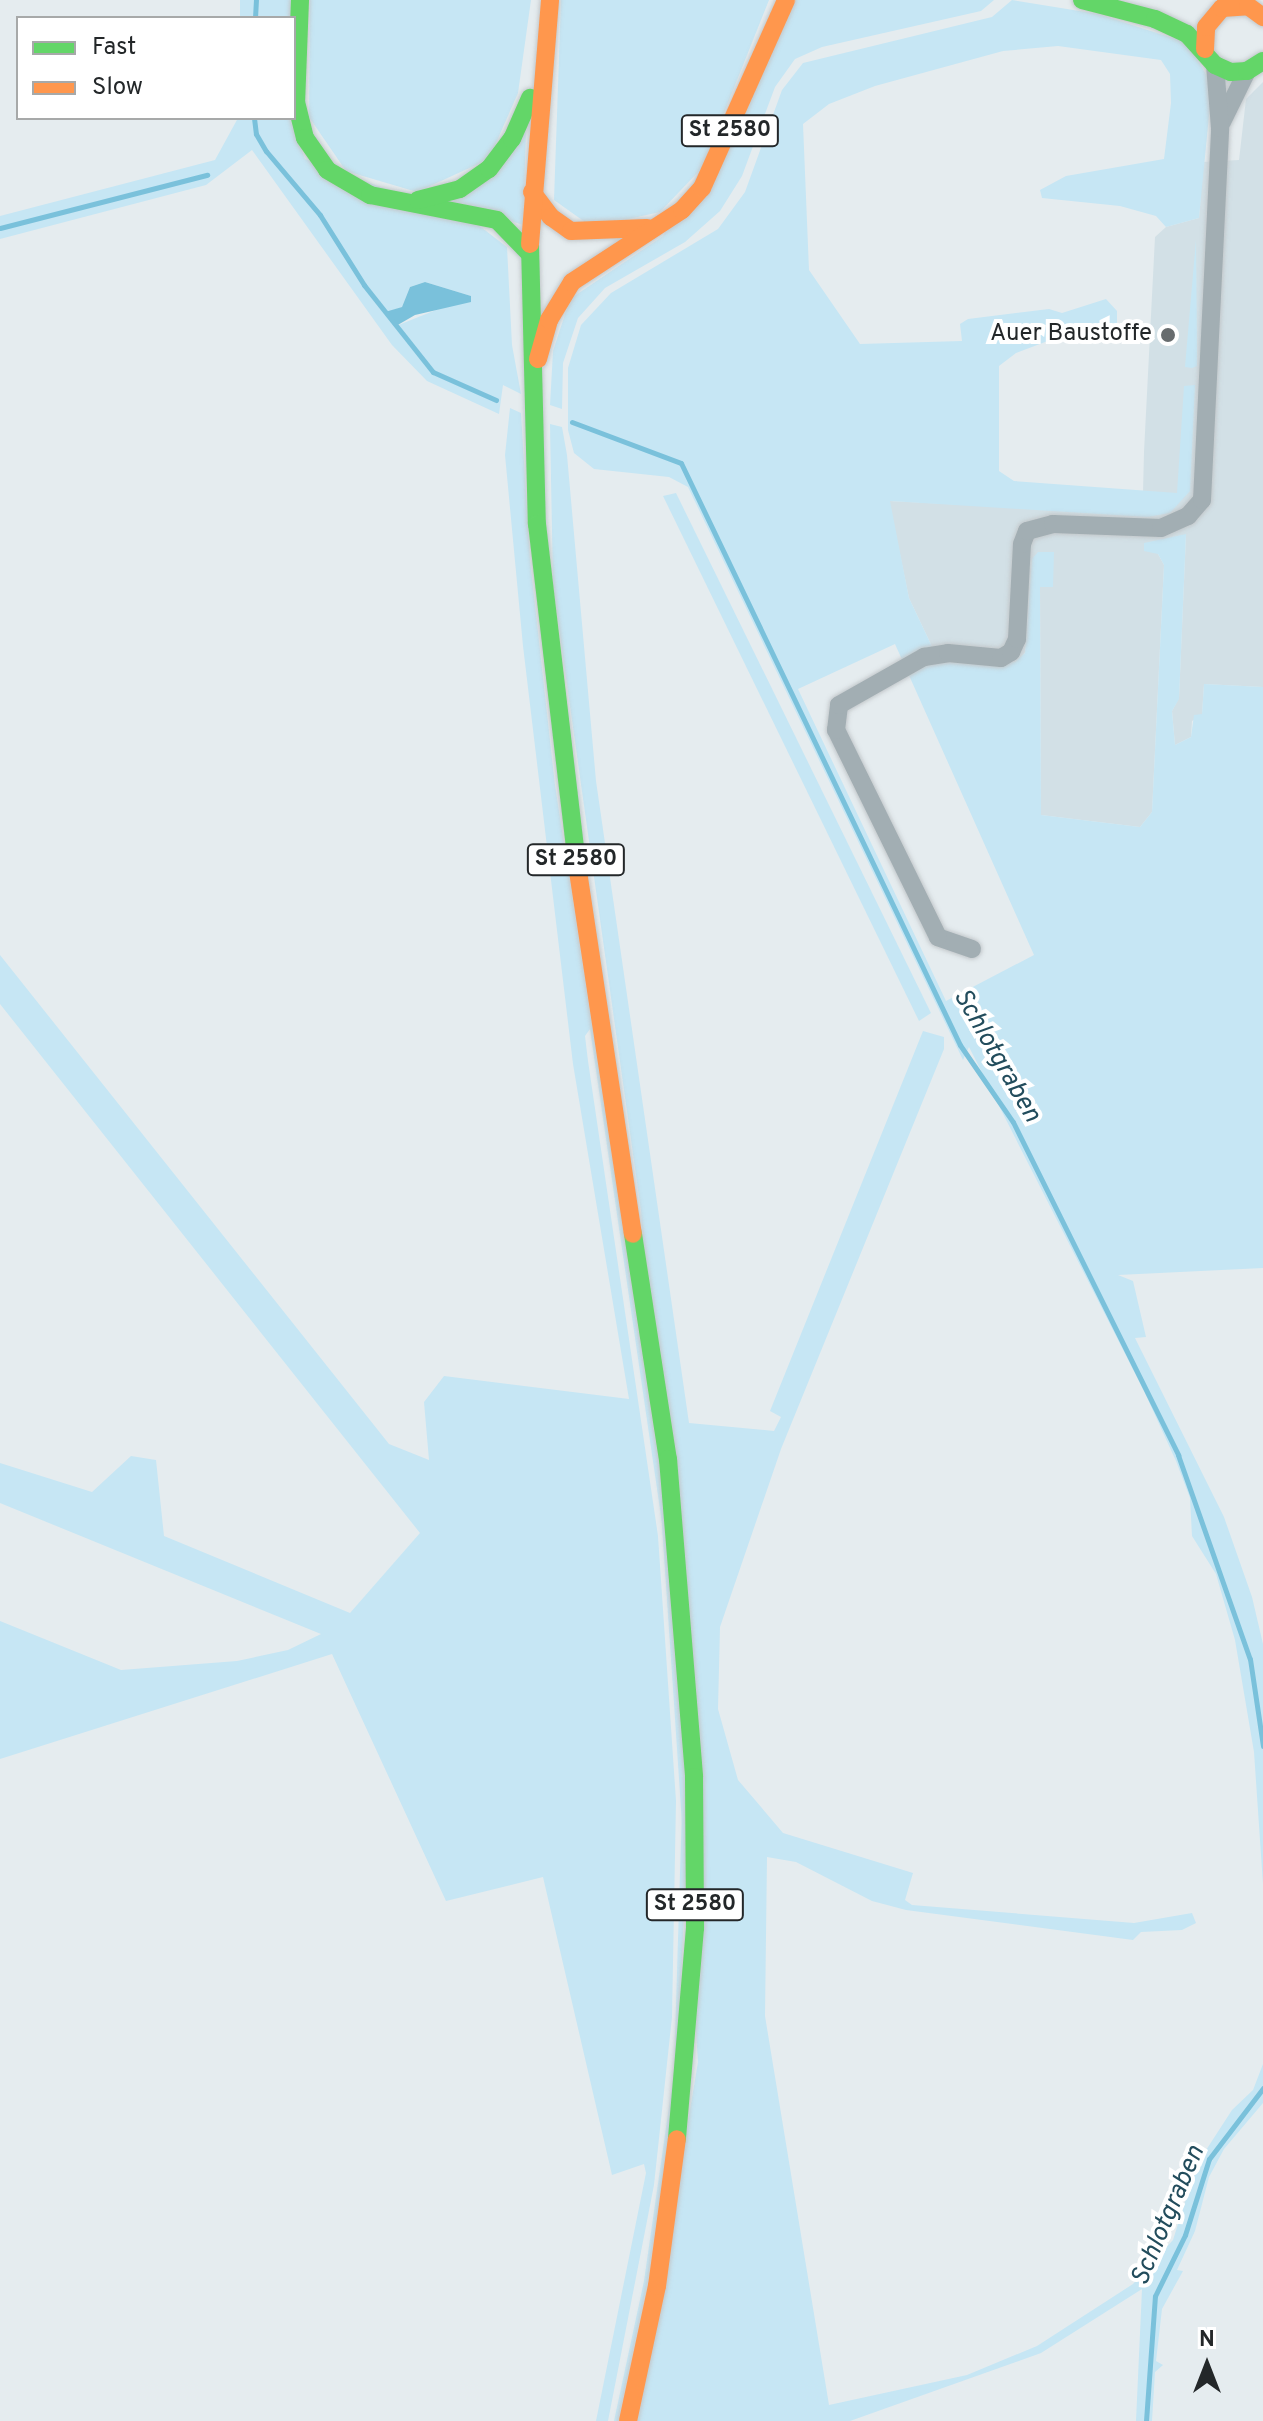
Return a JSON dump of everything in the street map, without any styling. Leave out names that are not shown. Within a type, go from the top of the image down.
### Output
[{"type":"main road","name":"St 2580","points":[[296,65],[300,0]]},
{"type":"main road","name":"St 2580","points":[[550,0],[529,253],[530,384],[537,524],[558,733],[668,1459],[694,1777],[695,1928],[687,2070],[657,2286],[628,2421]]},
{"type":"main road","name":"St 2580","points":[[530,384],[549,320],[572,282],[659,226],[693,199],[711,173],[776,9],[786,0]]},
{"type":"main road","points":[[1082,0],[1155,19],[1205,49],[1215,65],[1247,71],[1263,61]]},
{"type":"main road","points":[[1155,19],[1212,16],[1239,5],[1263,17]]},
{"type":"main road","points":[[1205,49],[1212,16]]},
{"type":"main road","name":"St 2580","points":[[408,203],[460,189],[489,169],[512,139],[542,69]]},
{"type":"main road","name":"St 2580","points":[[296,87],[305,138],[338,179],[370,195],[497,220],[529,253]]},
{"type":"main road","name":"St 2580","points":[[532,192],[551,217],[571,231],[619,233],[659,226]]},
{"type":"street","points":[[972,949],[938,937],[927,917],[836,730],[839,705],[924,657],[948,653],[1001,658],[1011,652],[1017,639],[1022,544],[1027,531],[1053,524],[1161,528],[1188,516],[1202,500],[1220,128],[1215,65]]},
{"type":"street","points":[[1220,128],[1247,71]]},
{"type":"shaded area","points":[[240,0],[293,0],[291,16],[240,16]]},
{"type":"shaded area","points":[[310,0],[531,0],[518,93],[489,159],[417,192],[346,171],[309,117]]},
{"type":"shaded area","points":[[561,0],[769,0],[702,168],[660,212],[592,227],[554,200]]},
{"type":"shaded area","points":[[796,0],[994,0],[981,11],[822,47],[795,59],[775,87],[742,176],[720,211],[685,242],[605,288],[578,318],[563,363],[562,409],[550,405],[553,351],[570,299],[663,236]]},
{"type":"shaded area","points":[[1012,0],[1098,14],[1188,43],[1212,85],[1199,218],[1166,227],[1156,216],[1120,206],[1042,198],[1040,190],[1066,176],[1164,159],[1171,103],[1170,74],[1161,60],[1058,46],[1003,51],[875,86],[829,104],[803,124],[809,270],[860,344],[962,341],[960,324],[968,319],[1049,309],[1062,313],[1106,299],[1117,311],[1117,324],[1106,333],[1061,336],[1016,353],[999,366],[999,471],[1014,481],[1177,493],[1184,386],[1195,385],[1190,491],[1170,513],[1147,517],[890,501],[909,598],[936,655],[1015,662],[1025,653],[1032,559],[1038,552],[1054,552],[1053,587],[1040,587],[1041,815],[1140,827],[1152,812],[1164,565],[1158,554],[1144,551],[1144,543],[1186,534],[1179,699],[1172,711],[1175,745],[1191,737],[1194,715],[1202,714],[1204,684],[1263,687],[1263,1268],[1118,1275],[1133,1281],[1146,1337],[1135,1338],[1224,1517],[1252,1597],[1263,1644],[1263,1884],[1254,1752],[1235,1640],[1216,1574],[1192,1536],[1190,1498],[1144,1391],[969,1047],[963,1060],[688,487],[669,477],[594,469],[574,453],[568,430],[568,368],[581,325],[611,293],[718,229],[745,192],[782,90],[803,63],[992,17]],"holes":[[[895,644],[1034,955],[946,1001],[798,689]]]},
{"type":"shaded area","points":[[1263,82],[1263,687],[1204,684],[1202,715],[1192,721],[1191,737],[1175,745],[1172,711],[1179,698],[1186,535],[1167,542],[1158,554],[1164,565],[1152,812],[1140,827],[1041,815],[1040,587],[1032,559],[1025,653],[1015,663],[936,655],[909,598],[889,501],[966,505],[1152,496],[1143,492],[1155,237],[1166,227],[1199,218],[1203,162],[1239,160],[1246,99]]},
{"type":"shaded area","points":[[237,120],[290,120],[305,159],[473,221],[507,247],[512,345],[521,394],[503,385],[499,414],[427,381],[392,345],[252,150],[206,185],[0,239],[0,216],[215,160]],"holes":[[[425,282],[471,296],[396,326],[385,313],[402,307],[410,287]]]},
{"type":"shaded area","points":[[526,132],[523,225],[449,200]]},
{"type":"shaded area","points":[[1196,240],[1197,366],[1192,368],[1185,367]]},
{"type":"shaded area","points":[[510,408],[521,413],[530,560],[555,785],[659,1464],[683,1748],[686,1870],[676,2088],[647,2284],[618,2421],[614,2421],[644,2281],[674,2072],[682,1807],[662,1523],[590,1029],[585,1036],[588,1061],[658,1536],[676,1801],[672,2017],[654,2185],[608,2421],[596,2421],[646,2173],[644,2164],[612,2175],[543,1877],[446,1901],[332,1654],[0,1759],[0,1621],[121,1670],[237,1661],[288,1650],[321,1634],[0,1503],[0,1463],[92,1492],[131,1456],[156,1460],[164,1536],[350,1613],[420,1533],[0,1004],[0,955],[389,1444],[429,1460],[424,1402],[444,1376],[629,1399],[573,1064],[523,646],[505,455]]},
{"type":"shaded area","points":[[550,424],[562,427],[567,455],[596,781],[689,1423],[774,1431],[781,1417],[770,1411],[923,1031],[944,1037],[944,1049],[781,1449],[720,1627],[718,1709],[738,1780],[783,1833],[913,1873],[905,1900],[912,1905],[1134,1923],[1192,1913],[1196,1923],[1182,1930],[1141,1932],[1133,1940],[906,1910],[872,1901],[796,1862],[767,1857],[765,2016],[829,2405],[967,2375],[1037,2346],[1133,2284],[1173,2240],[1197,2164],[1232,2110],[1253,2090],[1263,2064],[1263,2103],[1224,2149],[1209,2177],[1195,2231],[1177,2270],[1183,2271],[1162,2309],[1156,2361],[1163,2365],[1155,2372],[1152,2421],[1136,2421],[1142,2289],[1041,2353],[850,2421],[638,2421],[698,2062],[641,1211],[553,585]]},
{"type":"shaded area","points":[[676,493],[931,1013],[919,1021],[663,496]]},
{"type":"water","points":[[425,282],[471,296],[471,302],[415,315],[396,326],[385,312],[402,307],[410,287]]},
{"type":"waterway","points":[[255,16],[256,0]]},
{"type":"waterway","points":[[254,120],[256,134],[266,151],[320,215],[364,285],[433,372],[496,400]]},
{"type":"waterway","points":[[0,228],[207,175]]},
{"type":"waterway","name":"Schlotgraben","points":[[572,422],[681,463],[960,1045],[1013,1122],[1178,1455],[1250,1659],[1263,1746]]},
{"type":"waterway","name":"Schlotgraben","points":[[1146,2421],[1155,2296],[1185,2235],[1209,2159],[1263,2088]]},
{"type":"traffic: fast","points":[[300,0],[296,102],[305,138],[327,170],[370,195],[497,220],[529,253]]},
{"type":"traffic: fast","points":[[1082,0],[1155,19],[1187,34],[1215,65],[1231,72],[1247,71],[1263,61]]},
{"type":"traffic: fast","points":[[418,200],[460,189],[489,169],[512,139],[530,98]]},
{"type":"traffic: fast","points":[[530,244],[537,524],[576,858]]},
{"type":"traffic: fast","points":[[633,1234],[668,1459],[694,1777],[695,1928],[677,2139]]},
{"type":"traffic: slow","points":[[530,244],[550,0]]},
{"type":"traffic: slow","points":[[538,359],[549,320],[572,282],[682,210],[702,188],[786,0]]},
{"type":"traffic: slow","points":[[1205,49],[1206,27],[1222,8],[1248,6],[1263,17]]},
{"type":"traffic: slow","points":[[532,192],[551,217],[571,231],[647,228]]},
{"type":"traffic: slow","points":[[576,858],[633,1234]]},
{"type":"traffic: slow","points":[[628,2421],[657,2286],[677,2139]]},
{"type":"place","name":"Auer Baustoffe","points":[[1168,335]]}]
